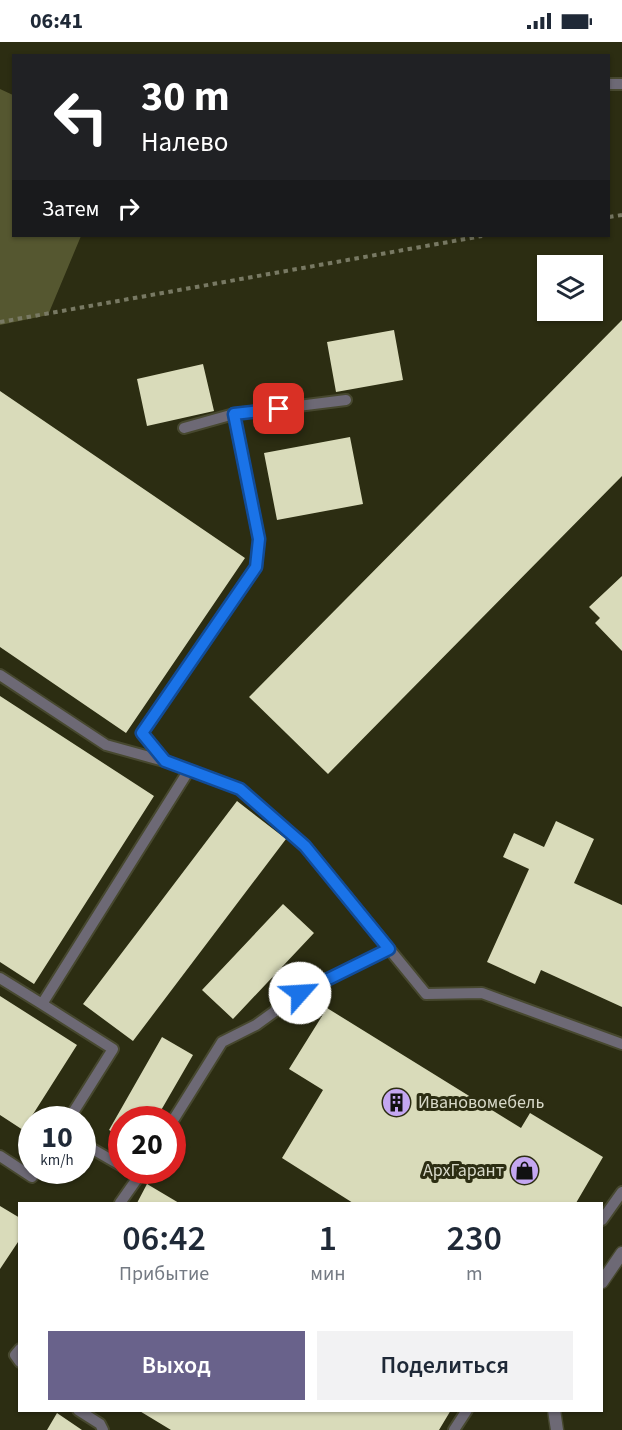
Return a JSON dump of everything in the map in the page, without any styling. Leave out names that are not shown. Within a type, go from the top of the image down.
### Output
[{"type":"street","points":[[603,1281],[622,1253]]},
{"type":"street","points":[[554,1412],[557,1430]]},
{"type":"lane","points":[[184,428],[234,414],[346,400]]},
{"type":"lane","points":[[165,761],[142,733],[256,567],[259,539],[234,414]]},
{"type":"lane","points":[[0,675],[106,745],[165,761],[240,789],[305,846],[426,994],[482,993],[622,1044]]},
{"type":"lane","points":[[42,1004],[189,770]]},
{"type":"lane","points":[[182,1106],[222,1042],[256,1025],[300,993],[389,949]]},
{"type":"lane","points":[[0,978],[113,1049],[77,1106]]},
{"type":"lane","points":[[0,1156],[18,1168]]},
{"type":"lane","points":[[121,1202],[133,1184]]},
{"type":"lane","points":[[603,1219],[622,1192]]},
{"type":"lane","points":[[81,1412],[100,1424],[104,1430]]},
{"type":"lane","points":[[454,1430],[465,1412]]},
{"type":"path","points":[[0,322],[476,237]]},
{"type":"green space","points":[[0,89],[12,95],[12,237],[81,237],[48,315],[0,325]]},
{"type":"building","points":[[622,320],[622,476],[328,774],[249,697]]},
{"type":"building","points":[[394,330],[403,380],[336,392],[327,342]]},
{"type":"building","points":[[203,364],[214,411],[147,426],[137,379]]},
{"type":"building","points":[[0,391],[245,558],[126,733],[0,647]]},
{"type":"building","points":[[350,437],[363,504],[277,520],[264,453]]},
{"type":"building","points":[[622,576],[622,651],[595,623],[600,618],[589,607]]},
{"type":"building","points":[[0,696],[154,796],[34,984],[0,962]]},
{"type":"building","points":[[237,801],[286,839],[133,1041],[83,1004]]},
{"type":"building","points":[[556,821],[594,839],[574,883],[622,905],[622,1007],[541,970],[535,984],[487,962],[529,869],[503,857],[514,833],[544,847]]},
{"type":"building","points":[[283,904],[314,933],[233,1019],[202,990]]},
{"type":"building","points":[[0,996],[77,1045],[38,1106],[18,1106],[18,1127],[0,1115]]},
{"type":"building","name":"Ивановомебель","points":[[327,1008],[521,1128],[530,1113],[603,1157],[577,1202],[351,1202],[282,1158],[323,1090],[289,1069]]},
{"type":"building","points":[[162,1037],[193,1055],[164,1106],[123,1106]]},
{"type":"building","points":[[147,1184],[177,1202],[138,1202]]},
{"type":"building","points":[[0,1206],[18,1217],[18,1242],[0,1269]]},
{"type":"building","points":[[141,1412],[450,1412],[439,1430],[171,1430]]},
{"type":"building","points":[[57,1413],[82,1430],[47,1430]]},
{"type":"place","name":"Ивановомебель","points":[[397,1102]]},
{"type":"place","name":"АрхГарант","points":[[525,1170]]},
{"type":"route","points":[[279,409],[234,414],[259,539],[256,567],[142,733],[165,761],[240,789],[305,846],[389,949],[300,993]]}]
